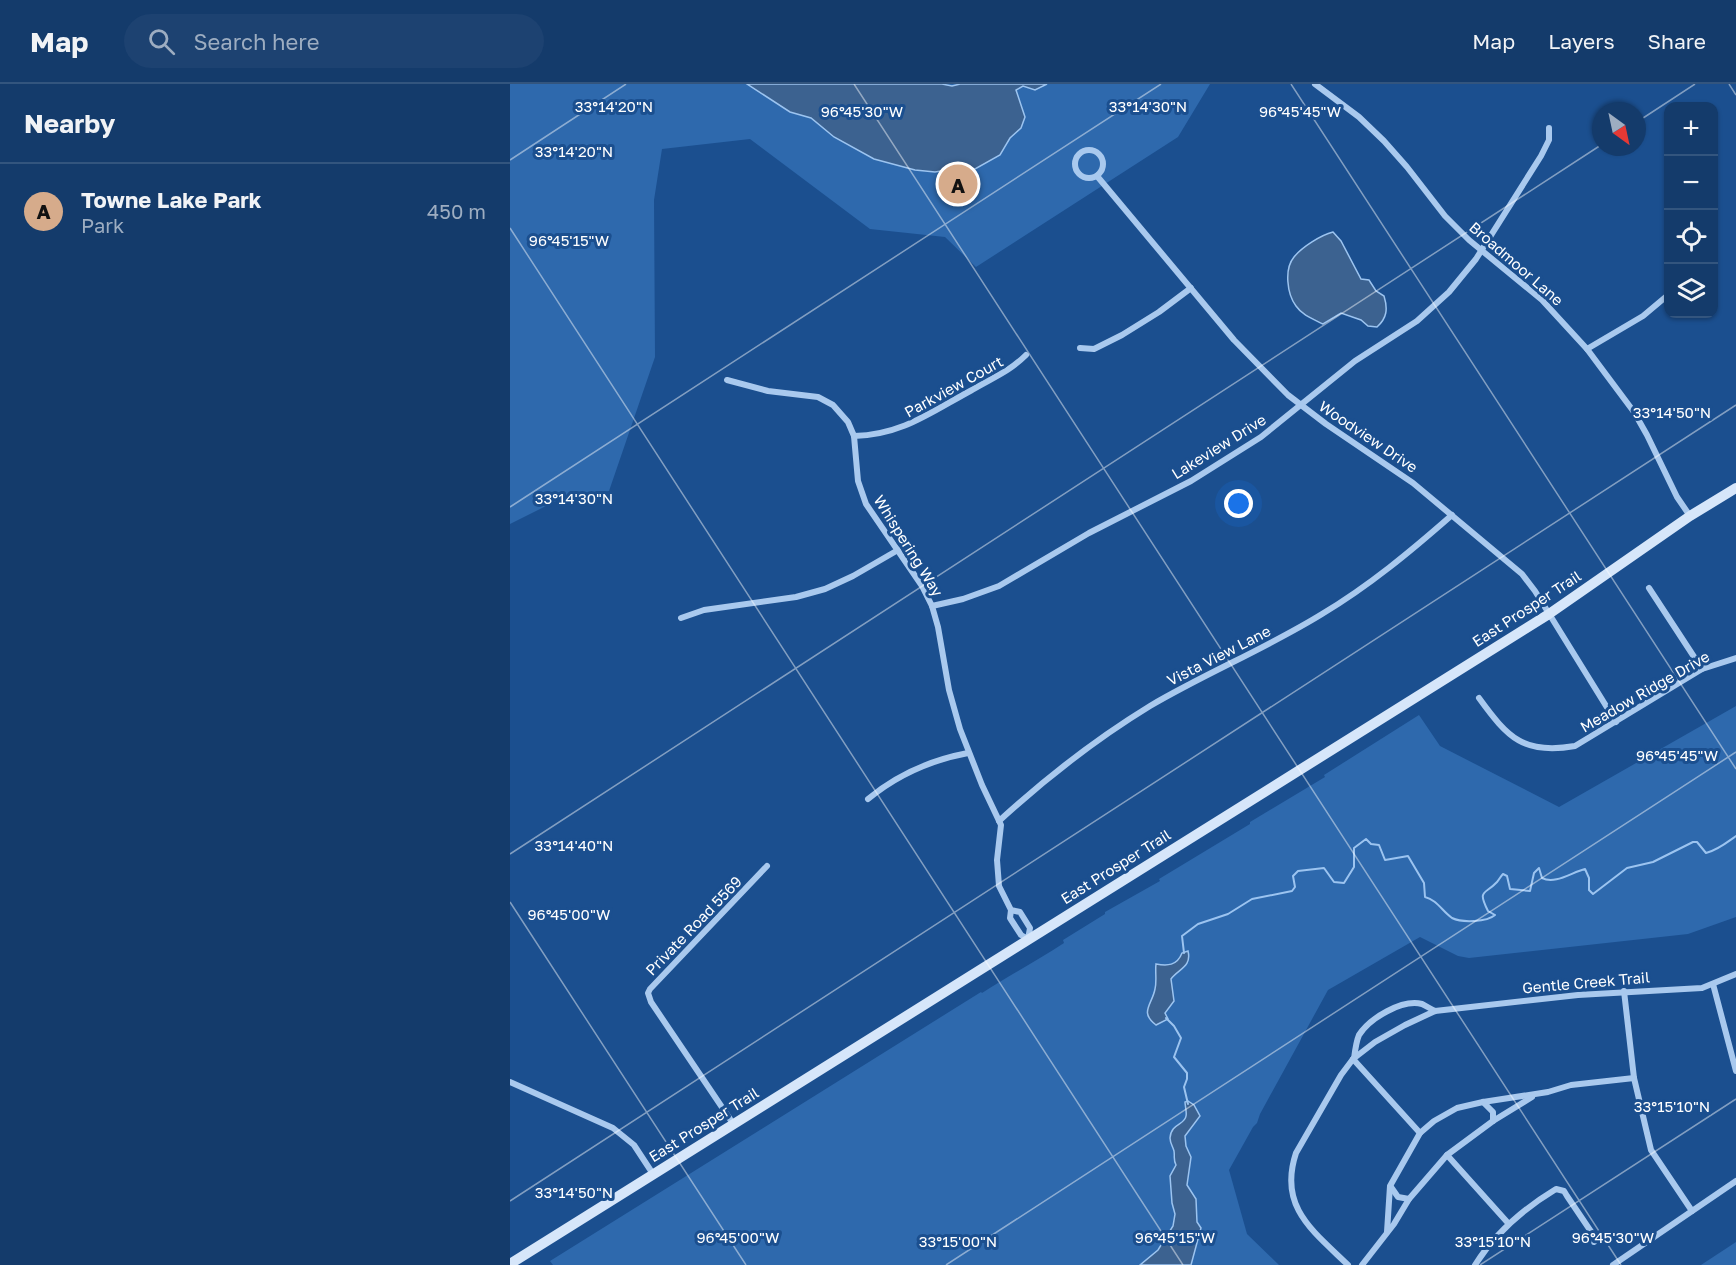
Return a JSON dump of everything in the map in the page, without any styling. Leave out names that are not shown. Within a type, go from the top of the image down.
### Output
[{"type":"main road","name":"East Prosper Trail","points":[[510,1264],[1549,614],[1690,516],[1735,489]]},
{"type":"street","name":"Broadmoor Lane","points":[[1315,84],[1359,117],[1384,141],[1445,216],[1542,300],[1587,349],[1634,412],[1677,497],[1690,516]]},
{"type":"street","name":"Lakeview Drive","points":[[932,606],[983,593],[1018,576],[1089,533],[1191,481],[1261,437],[1354,361],[1428,313],[1464,276],[1482,250],[1541,156],[1549,140],[1550,128]]},
{"type":"street","points":[[1093,150],[1102,157],[1103,167],[1097,176],[1088,178],[1078,174],[1075,164],[1080,153],[1093,150]]},
{"type":"street","name":"Woodview Drive","points":[[1097,176],[1260,368],[1301,406],[1413,483],[1522,574],[1616,722]]},
{"type":"street","points":[[1080,348],[1094,349],[1122,335],[1159,312],[1191,288]]},
{"type":"street","points":[[1587,349],[1643,316],[1664,298]]},
{"type":"street","name":"Parkview Court","points":[[854,436],[877,435],[917,422],[1012,369],[1026,356]]},
{"type":"street","points":[[727,380],[768,392],[809,396],[826,401],[844,416],[854,436]]},
{"type":"street","name":"Whispering Way","points":[[854,436],[855,466],[861,491],[872,514],[922,586],[932,606],[949,690],[968,753],[1001,829],[997,876],[1001,892],[1011,910],[1010,918],[1021,935],[1029,939],[1030,928],[1020,912],[1011,910]]},
{"type":"street","name":"Vista View Lane","points":[[999,821],[1051,775],[1123,723],[1191,683],[1290,633],[1324,613],[1394,564],[1452,515]]},
{"type":"street","points":[[681,618],[704,610],[796,597],[825,589],[898,550]]},
{"type":"street","points":[[1649,588],[1702,669]]},
{"type":"street","name":"Meadow Ridge Drive","points":[[1479,698],[1498,724],[1513,737],[1531,747],[1554,749],[1575,746],[1702,669],[1736,658]]},
{"type":"street","points":[[868,799],[912,770],[934,761],[968,753]]},
{"type":"street","name":"Private Road 5569","points":[[734,1125],[651,1002],[648,993],[767,866]]},
{"type":"street","name":"Gentle Creek Trail","points":[[1348,1265],[1299,1214],[1291,1183],[1292,1166],[1296,1153],[1341,1075],[1353,1059],[1375,1042],[1435,1011],[1624,991],[1702,987],[1736,974]]},
{"type":"street","points":[[1713,984],[1736,1071]]},
{"type":"street","points":[[1624,991],[1634,1078],[1651,1150],[1692,1211]]},
{"type":"street","name":"Gentle Creek Trail","points":[[1353,1059],[1359,1036],[1368,1025],[1387,1011],[1409,1004],[1422,1004],[1435,1011]]},
{"type":"street","points":[[1353,1059],[1420,1133]]},
{"type":"street","points":[[1387,1232],[1390,1186],[1420,1133],[1434,1120],[1457,1108],[1484,1101],[1535,1094],[1571,1085],[1634,1078]]},
{"type":"street","points":[[510,1082],[613,1128],[634,1145],[654,1174]]},
{"type":"street","points":[[1362,1265],[1394,1224],[1409,1199],[1447,1155],[1535,1094]]},
{"type":"street","points":[[1484,1101],[1493,1112],[1493,1121]]},
{"type":"street","points":[[1447,1155],[1508,1223]]},
{"type":"street","points":[[1613,1265],[1736,1181]]},
{"type":"street","points":[[1390,1186],[1398,1197],[1409,1199]]},
{"type":"street","points":[[1475,1265],[1486,1248],[1508,1223],[1556,1189],[1563,1191],[1592,1233],[1594,1242]]},
{"type":"shaded area","points":[[510,84],[1210,84],[1178,137],[976,267],[945,237],[870,229],[750,139],[662,149],[654,200],[655,357],[609,491],[566,496],[510,524]]},
{"type":"shaded area","points":[[747,84],[942,84],[952,86],[960,84],[1047,84],[1035,90],[1023,86],[1016,90],[1025,117],[1021,128],[1010,138],[1000,155],[975,169],[935,172],[915,170],[874,159],[834,137],[811,118],[790,112]]},
{"type":"shaded area","points":[[1333,232],[1341,241],[1361,279],[1369,280],[1376,291],[1384,296],[1386,313],[1377,327],[1368,326],[1361,320],[1341,313],[1323,324],[1301,312],[1293,301],[1288,282],[1291,262],[1307,245]]},
{"type":"shaded area","points":[[1736,706],[1736,917],[1688,934],[1469,958],[1458,956],[1420,937],[1328,990],[1257,1123],[1229,1170],[1247,1234],[1279,1265],[553,1265],[550,1261],[981,992],[1064,943],[1063,940],[1105,912],[1160,881],[1159,879],[1325,777],[1324,775],[1419,715],[1440,746],[1559,807]]},
{"type":"shaded area","points":[[1188,951],[1188,961],[1171,979],[1174,1001],[1165,1013],[1168,1019],[1156,1025],[1147,1012],[1156,986],[1156,964],[1171,964],[1182,953]]},
{"type":"shaded area","points":[[1188,1101],[1194,1105],[1200,1116],[1185,1136],[1191,1157],[1187,1185],[1196,1199],[1197,1222],[1201,1228],[1191,1265],[1140,1265],[1158,1250],[1173,1226],[1175,1214],[1170,1176],[1176,1165],[1170,1138],[1175,1127],[1185,1119],[1185,1102]]},
{"type":"shaded area","points":[[1736,1242],[1736,1265],[1701,1265]]},
{"type":"waterway","points":[[1184,953],[1182,936],[1198,924],[1228,914],[1252,899],[1292,891],[1295,887],[1293,876],[1298,871],[1324,868],[1334,882],[1344,883],[1354,867],[1354,848],[1366,839],[1371,844],[1379,845],[1385,860],[1408,856],[1424,883],[1425,897],[1436,903],[1452,918],[1468,921],[1486,919],[1495,915],[1488,911],[1483,896],[1503,874],[1507,876],[1510,889],[1530,891],[1534,873],[1539,868],[1542,878],[1547,880],[1564,877],[1585,869],[1589,878],[1589,890],[1593,894],[1627,868],[1653,862],[1693,842],[1697,842],[1706,853],[1736,836]]},
{"type":"waterway","points":[[1166,1018],[1181,1038],[1174,1057],[1187,1073],[1184,1087],[1188,1104]]},
{"type":"place","name":"Towne Lake Park","points":[[958,184]]}]
